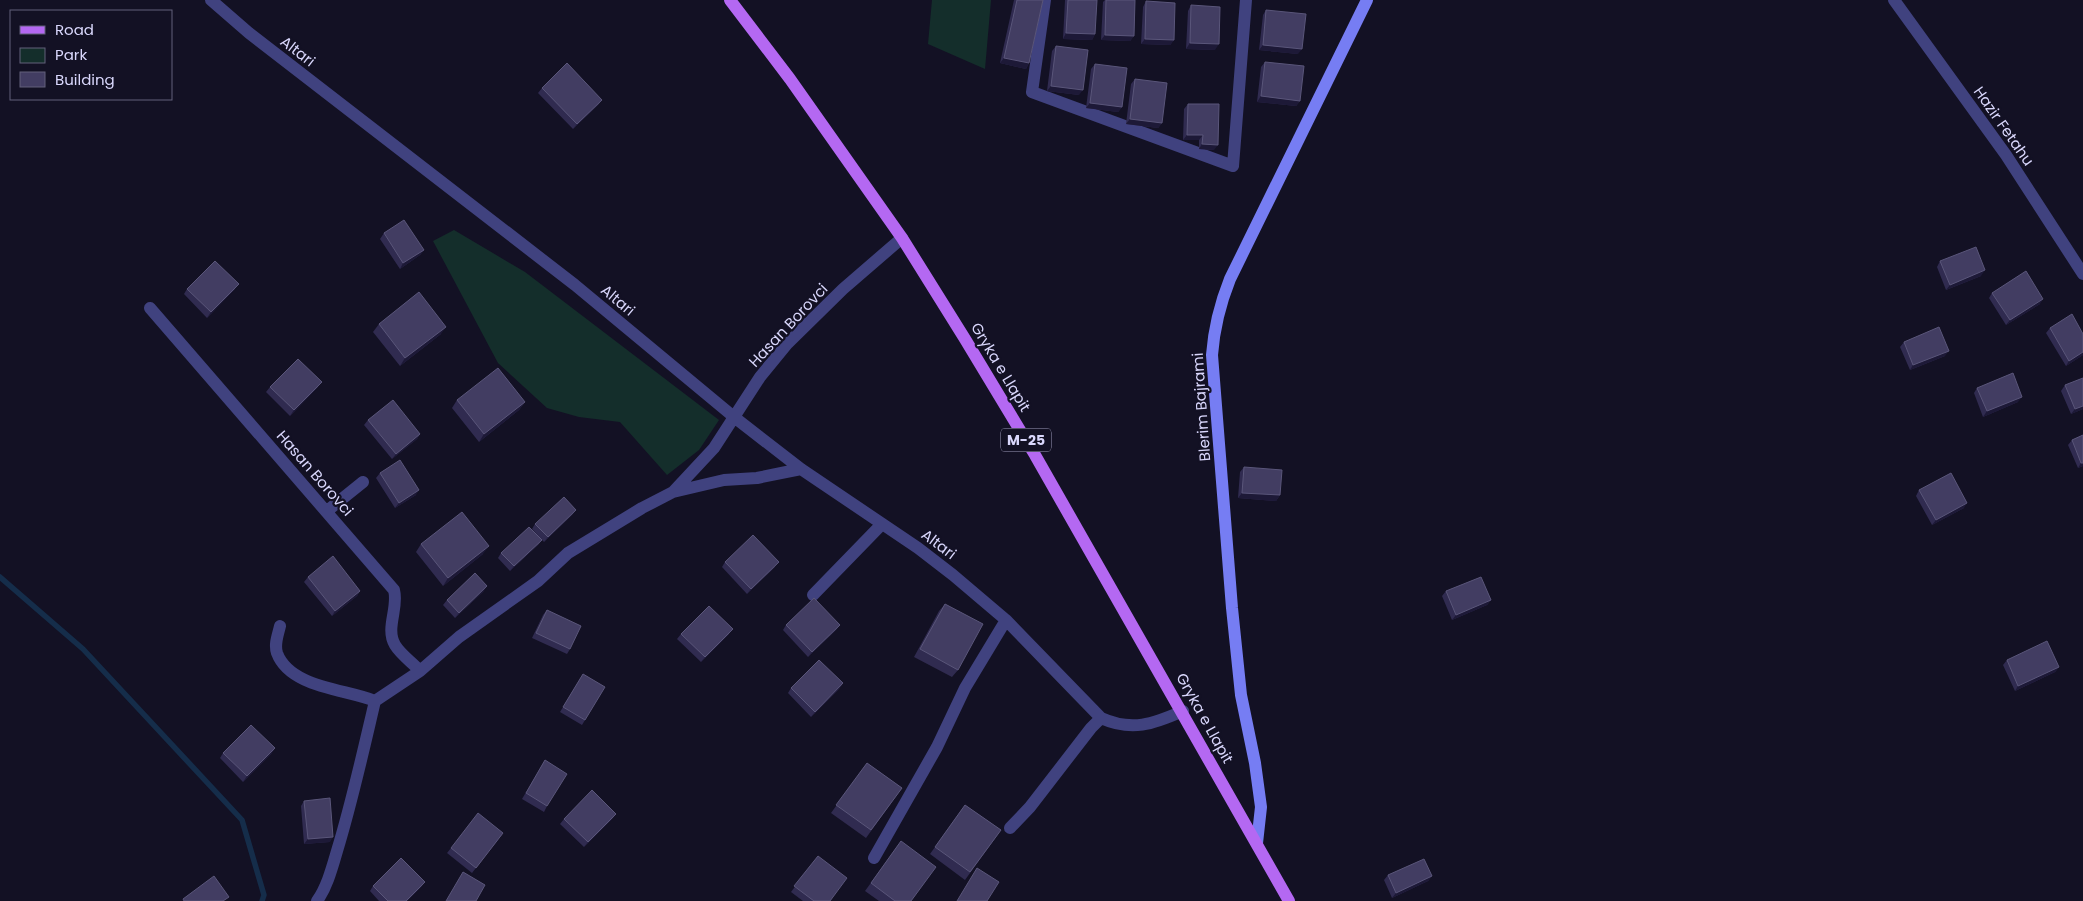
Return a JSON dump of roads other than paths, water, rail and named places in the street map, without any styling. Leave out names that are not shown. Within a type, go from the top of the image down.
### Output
[{"type":"main road","name":"Gryka e Llapit","points":[[730,0],[790,78],[902,238],[1036,455],[1183,711],[1289,901]]},
{"type":"street","name":"Altari","points":[[211,0],[249,33],[575,286],[734,417],[801,468],[953,575],[1006,620],[1101,718],[1115,724],[1139,726],[1183,711]]},
{"type":"street","points":[[1045,0],[1032,92],[1232,166],[1246,0]]},
{"type":"street","points":[[1358,0],[1367,0]]},
{"type":"street","name":"Blerim Bajrami","points":[[1256,843],[1261,807],[1255,763],[1241,695],[1232,608],[1213,365],[1214,334],[1219,306],[1230,278],[1367,0]]},
{"type":"street","name":"Hazir Fetahu","points":[[1894,0],[2006,155],[2083,274]]},
{"type":"street","name":"Hasan Borovci","points":[[674,492],[714,448],[760,377],[787,344],[843,289],[902,238]]},
{"type":"street","name":"Hasan Borovci","points":[[150,308],[394,590],[397,599],[392,637],[398,649],[420,671]]},
{"type":"street","name":"Hasan Borovci","points":[[375,701],[420,671],[459,637],[538,581],[568,553],[601,531],[674,492],[724,480],[757,478],[801,468]]},
{"type":"street","points":[[327,511],[363,482]]},
{"type":"street","points":[[813,595],[882,524]]},
{"type":"street","points":[[874,858],[937,747],[965,688],[1006,620]]},
{"type":"street","points":[[280,626],[276,642],[277,653],[285,666],[315,684],[375,701],[342,835],[330,873],[317,901]]},
{"type":"street","points":[[1010,828],[1030,807],[1091,728],[1101,718]]},
{"type":"waterway","points":[[0,577],[83,649],[242,820],[264,895],[262,901]]}]
